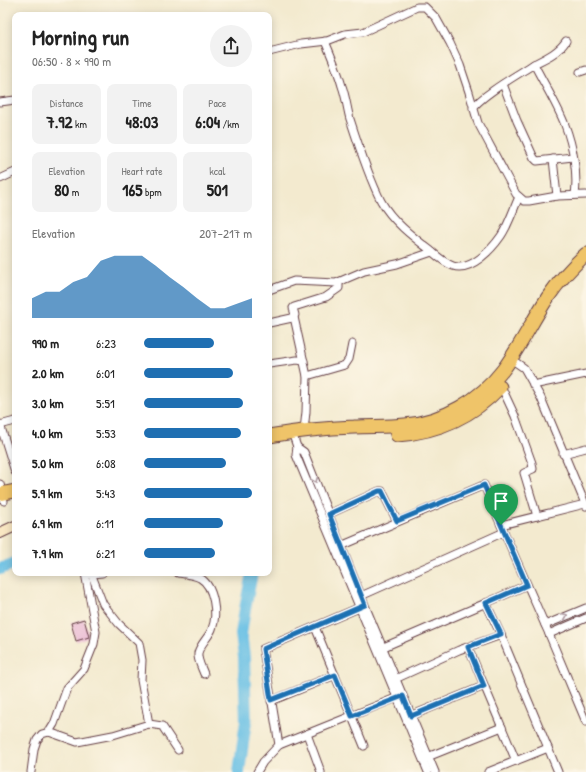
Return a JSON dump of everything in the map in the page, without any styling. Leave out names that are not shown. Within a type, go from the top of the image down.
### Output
[{"type":"highway","points":[[272,436],[297,437],[404,434],[427,431],[445,425],[474,410],[501,386],[541,309],[557,284],[586,254]]},
{"type":"highway","points":[[272,444],[297,437],[356,427],[407,425],[436,418],[449,413],[475,398],[514,361],[566,287],[586,265]]},
{"type":"street","points":[[272,51],[301,44],[325,41],[345,34],[363,32],[417,7],[425,7],[436,18],[450,43],[460,65],[478,123],[510,184],[519,197],[529,201],[557,196],[586,196]]},
{"type":"street","points":[[325,41],[342,84],[350,117],[365,164],[381,201],[404,228],[432,252],[453,266],[462,267],[470,265],[488,251],[500,236],[519,197]]},
{"type":"street","points":[[473,108],[476,103],[503,84],[559,49],[566,41]]},
{"type":"street","points":[[534,64],[565,125],[573,157],[576,186],[575,195]]},
{"type":"street","points":[[503,84],[517,121],[534,158],[537,161],[573,157]]},
{"type":"street","points":[[0,102],[12,100]]},
{"type":"street","points":[[553,159],[557,196]]},
{"type":"street","points":[[0,179],[12,173]]},
{"type":"street","points":[[272,289],[294,281],[336,283],[364,271],[397,264],[432,252]]},
{"type":"street","points":[[339,282],[339,288],[326,297],[293,308],[307,376],[306,412],[297,437],[296,455],[363,606],[426,758],[435,772]]},
{"type":"street","points":[[272,322],[294,317]]},
{"type":"street","points":[[307,376],[345,365],[349,359],[352,344]]},
{"type":"street","points":[[272,364],[304,360]]},
{"type":"street","points":[[361,596],[502,528],[537,516],[585,505],[541,398],[524,368],[514,361]]},
{"type":"street","points":[[533,385],[586,374]]},
{"type":"street","points":[[501,386],[515,416],[532,463],[533,469],[524,473],[537,516]]},
{"type":"street","points":[[12,422],[0,425],[12,463]]},
{"type":"street","points":[[297,437],[329,514],[361,596],[363,606]]},
{"type":"street","points":[[563,454],[586,448]]},
{"type":"street","points":[[341,546],[484,485],[586,722]]},
{"type":"street","points":[[329,514],[382,491],[397,521]]},
{"type":"street","points":[[0,533],[12,527]]},
{"type":"street","points":[[49,732],[54,724],[67,688],[84,669],[94,644],[96,632],[90,576]]},
{"type":"street","points":[[91,576],[103,604],[119,624],[139,643],[142,660],[141,680],[148,724]]},
{"type":"street","points":[[194,576],[199,577],[208,585],[214,601],[215,617],[212,630],[204,640],[198,654],[204,674]]},
{"type":"street","points":[[381,649],[527,585]]},
{"type":"street","points":[[486,603],[501,634],[558,772]]},
{"type":"street","points":[[279,745],[263,649],[363,606]]},
{"type":"street","points":[[545,625],[586,608]]},
{"type":"street","points":[[549,634],[586,618]]},
{"type":"street","points":[[315,627],[364,746]]},
{"type":"street","points":[[394,680],[501,634]]},
{"type":"street","points":[[468,647],[516,761]]},
{"type":"street","points":[[271,700],[335,675]]},
{"type":"street","points":[[409,717],[484,686]]},
{"type":"street","points":[[257,772],[263,762],[279,745],[400,697]]},
{"type":"street","points":[[31,772],[37,740],[42,734],[49,732],[77,742],[113,735],[148,724],[162,726],[178,750]]},
{"type":"street","points":[[426,758],[502,727]]},
{"type":"street","points":[[307,734],[321,772]]},
{"type":"street","points":[[488,772],[548,748]]},
{"type":"street","points":[[426,758],[428,772]]},
{"type":"building","points":[[84,619],[89,637],[76,641],[71,623]]},
{"type":"waterway","points":[[0,569],[12,564]]},
{"type":"waterway","points":[[239,772],[246,721],[244,657],[241,634],[251,576]]},
{"type":"route","points":[[484,485],[501,525],[527,585],[486,603],[501,634],[468,647],[484,686],[411,716],[403,696],[352,716],[335,675],[271,700],[263,649],[365,605],[329,514],[382,491],[397,521],[484,485]]}]
